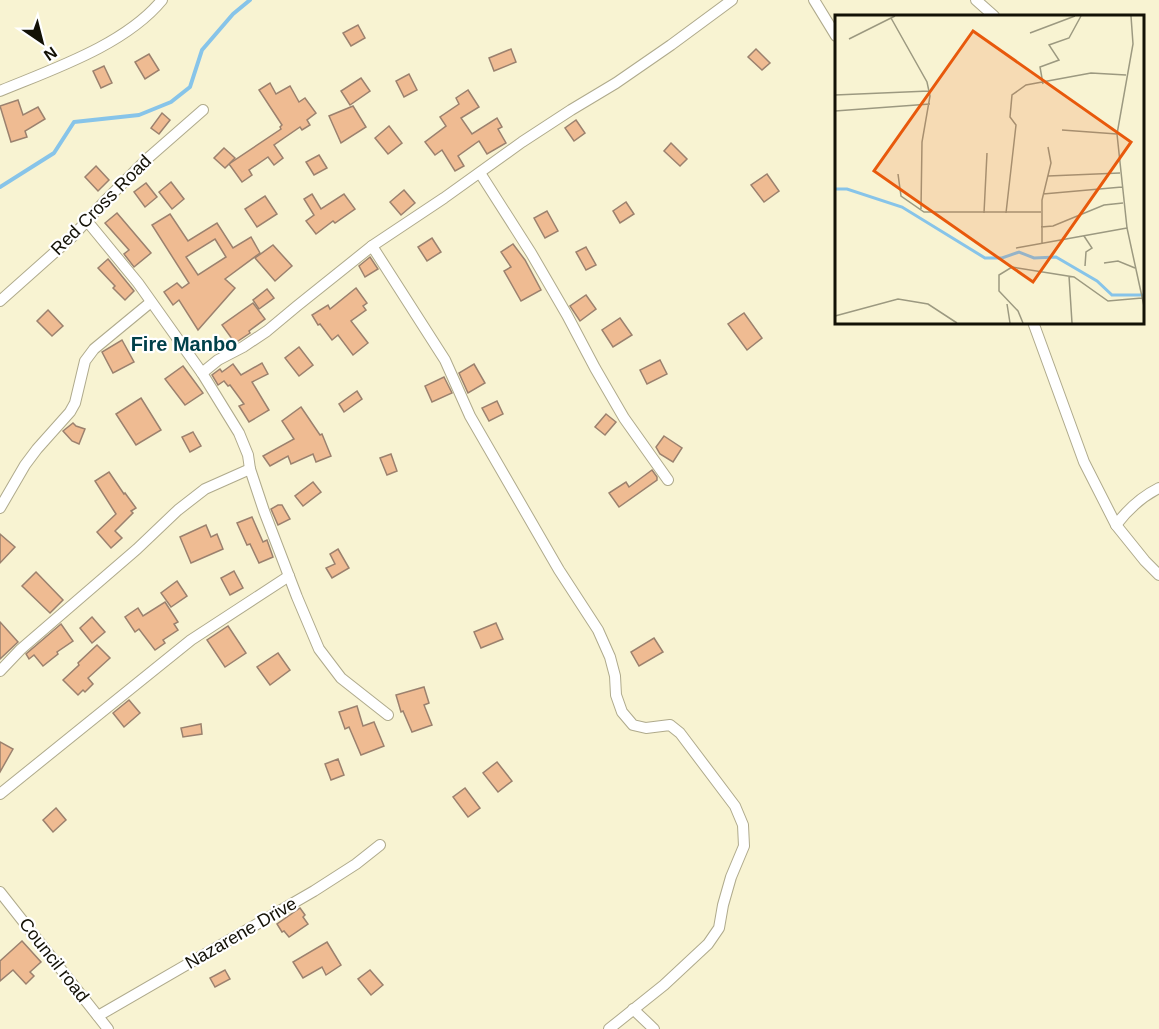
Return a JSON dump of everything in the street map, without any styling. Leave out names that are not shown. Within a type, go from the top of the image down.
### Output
[{"type":"street","points":[[0,91],[90,53],[137,25],[162,0]]},
{"type":"street","points":[[202,373],[218,360],[267,331],[372,246],[522,142],[616,83],[732,0]]},
{"type":"street","points":[[814,0],[835,33]]},
{"type":"street","points":[[976,0],[993,15]]},
{"type":"street","name":"Red Cross Road","points":[[0,301],[73,236],[147,159],[203,110]]},
{"type":"street","points":[[480,173],[541,271],[624,418],[668,480]]},
{"type":"street","points":[[87,221],[138,282],[202,373],[238,433],[246,449],[264,511],[319,649],[341,678],[388,715]]},
{"type":"street","points":[[372,246],[445,360],[470,416],[559,570],[598,630],[610,657],[615,676],[616,695],[622,712],[633,725],[646,728],[670,725],[680,733],[735,806],[743,825],[744,846],[723,905],[719,928],[708,944],[664,985],[609,1029]]},
{"type":"street","points":[[0,508],[28,460],[70,412],[75,403],[85,362],[94,349],[151,302]]},
{"type":"street","points":[[1034,324],[1084,462],[1116,525],[1159,575]]},
{"type":"street","points":[[0,670],[178,510],[205,489],[250,469]]},
{"type":"street","points":[[1116,525],[1128,510],[1146,495],[1159,488]]},
{"type":"street","points":[[0,794],[191,640],[289,576]]},
{"type":"street","name":"Nazarene Drive","points":[[98,1016],[314,891],[356,864],[380,845]]},
{"type":"street","name":"Council road","points":[[0,892],[108,1029]]},
{"type":"street","points":[[633,1009],[654,1029]]},
{"type":"building","points":[[358,25],[365,38],[351,46],[343,33]]},
{"type":"building","points":[[511,49],[516,62],[494,71],[489,58]]},
{"type":"building","points":[[756,49],[770,63],[762,70],[748,57]]},
{"type":"building","points":[[149,54],[159,70],[145,79],[135,62]]},
{"type":"building","points":[[104,66],[112,83],[101,88],[93,71]]},
{"type":"building","points":[[409,74],[417,90],[404,97],[396,81]]},
{"type":"building","points":[[361,78],[370,91],[350,105],[341,91]]},
{"type":"building","points":[[270,83],[276,94],[290,86],[299,102],[305,98],[316,113],[307,120],[310,125],[302,130],[300,127],[274,145],[283,158],[274,165],[268,157],[249,170],[252,175],[242,182],[229,164],[281,129],[282,125],[259,90]]},
{"type":"building","points":[[468,90],[479,107],[461,118],[472,134],[497,118],[502,127],[498,129],[506,143],[487,154],[479,141],[458,156],[464,166],[455,171],[442,150],[435,155],[425,142],[446,126],[440,117],[459,104],[456,98]]},
{"type":"building","points":[[18,100],[23,115],[38,107],[45,119],[25,131],[27,137],[11,142],[0,106]]},
{"type":"building","points":[[353,106],[366,127],[341,143],[329,116]]},
{"type":"building","points":[[162,113],[170,120],[159,134],[151,128]]},
{"type":"building","points":[[576,120],[585,133],[574,141],[565,128]]},
{"type":"building","points":[[389,126],[402,143],[388,154],[375,138]]},
{"type":"building","points":[[671,143],[687,159],[680,166],[664,151]]},
{"type":"building","points":[[224,148],[235,158],[225,168],[214,158]]},
{"type":"building","points":[[319,155],[327,168],[314,175],[306,162]]},
{"type":"building","points":[[96,166],[109,180],[98,191],[85,177]]},
{"type":"building","points":[[767,174],[779,191],[764,202],[751,185]]},
{"type":"building","points":[[171,182],[184,199],[172,209],[159,192]]},
{"type":"building","points":[[146,183],[157,197],[145,207],[134,192]]},
{"type":"building","points":[[404,190],[415,203],[401,215],[390,202]]},
{"type":"building","points":[[312,194],[321,209],[344,194],[355,209],[316,234],[306,221],[314,215],[304,199]]},
{"type":"building","points":[[265,196],[277,214],[257,227],[245,209]]},
{"type":"building","points":[[626,202],[634,214],[620,223],[613,211]]},
{"type":"building","points":[[547,211],[558,231],[545,238],[534,218]]},
{"type":"building","points":[[117,213],[151,253],[134,267],[124,254],[129,250],[105,223]]},
{"type":"building","points":[[170,214],[188,241],[217,223],[233,248],[251,237],[260,253],[225,279],[235,288],[198,330],[179,300],[173,305],[164,292],[177,283],[182,288],[189,283],[152,225]],"holes":[[[215,239],[226,257],[198,275],[186,257]]]},
{"type":"building","points":[[432,238],[441,252],[427,261],[418,247]]},
{"type":"building","points":[[513,244],[525,260],[541,290],[521,301],[504,271],[511,267],[501,252]]},
{"type":"building","points":[[273,245],[292,266],[275,281],[255,258]]},
{"type":"building","points":[[586,247],[596,265],[586,270],[576,252]]},
{"type":"building","points":[[370,257],[378,269],[365,277],[359,266]]},
{"type":"building","points":[[108,259],[134,291],[125,300],[98,268]]},
{"type":"building","points":[[356,288],[367,303],[363,306],[366,310],[351,321],[368,343],[353,355],[338,335],[332,340],[312,315],[328,305],[330,309]]},
{"type":"building","points":[[267,289],[274,298],[259,309],[253,300]]},
{"type":"building","points":[[586,295],[596,309],[580,321],[570,306]]},
{"type":"building","points":[[253,303],[265,319],[235,343],[222,325]]},
{"type":"building","points":[[48,310],[63,326],[52,336],[37,321]]},
{"type":"building","points":[[744,313],[762,338],[747,350],[728,324]]},
{"type":"building","points":[[620,318],[632,335],[613,347],[602,330]]},
{"type":"building","points":[[122,340],[134,362],[113,373],[102,352]]},
{"type":"building","points":[[299,347],[313,365],[299,376],[285,358]]},
{"type":"building","points":[[660,360],[667,374],[647,384],[640,370]]},
{"type":"building","points":[[262,363],[268,374],[252,382],[269,410],[249,422],[239,406],[244,404],[230,385],[228,386],[224,381],[218,385],[212,375],[220,369],[222,372],[233,364],[241,375]]},
{"type":"building","points":[[474,364],[485,383],[468,393],[459,373]]},
{"type":"building","points":[[183,366],[203,393],[185,405],[165,379]]},
{"type":"building","points":[[444,377],[452,393],[432,402],[425,386]]},
{"type":"building","points":[[357,391],[362,399],[344,412],[339,404]]},
{"type":"building","points":[[141,398],[161,430],[136,445],[116,414]]},
{"type":"building","points":[[497,401],[503,414],[489,421],[482,408]]},
{"type":"building","points":[[301,407],[320,435],[322,434],[331,456],[316,462],[313,454],[291,464],[288,456],[270,466],[263,456],[294,439],[282,421]]},
{"type":"building","points":[[606,414],[616,422],[605,435],[595,427]]},
{"type":"building","points":[[73,423],[85,429],[79,444],[72,441],[63,431]]},
{"type":"building","points":[[193,432],[201,446],[190,452],[182,437]]},
{"type":"building","points":[[664,436],[682,448],[673,462],[660,454],[656,447]]},
{"type":"building","points":[[391,454],[397,471],[387,475],[380,458]]},
{"type":"building","points":[[652,470],[657,480],[619,507],[609,493],[626,482],[629,487]]},
{"type":"building","points":[[109,472],[136,508],[115,531],[122,538],[111,548],[97,532],[116,514],[95,481]]},
{"type":"building","points":[[313,482],[321,492],[303,506],[295,496]]},
{"type":"building","points":[[282,505],[290,519],[278,525],[271,509]]},
{"type":"building","points":[[252,517],[263,542],[267,540],[273,557],[259,563],[250,544],[247,545],[237,523]]},
{"type":"building","points":[[206,525],[211,537],[217,534],[223,549],[191,563],[180,537]]},
{"type":"building","points":[[0,534],[15,547],[0,563]]},
{"type":"building","points":[[338,549],[349,568],[332,578],[326,568],[335,564],[330,554]]},
{"type":"building","points":[[234,571],[243,588],[230,595],[221,578]]},
{"type":"building","points":[[36,572],[63,600],[50,613],[22,586]]},
{"type":"building","points":[[177,581],[187,596],[171,607],[161,593]]},
{"type":"building","points":[[165,602],[178,622],[174,624],[178,630],[163,640],[165,643],[155,650],[139,629],[135,632],[125,617],[138,608],[143,616]]},
{"type":"building","points":[[92,617],[105,632],[92,643],[80,628]]},
{"type":"building","points":[[0,622],[18,642],[0,659]]},
{"type":"building","points":[[496,623],[503,639],[481,648],[474,632]]},
{"type":"building","points":[[61,624],[73,641],[43,666],[34,655],[29,659],[26,654]]},
{"type":"building","points":[[228,626],[246,653],[225,667],[207,640]]},
{"type":"building","points":[[654,638],[663,652],[639,666],[631,652]]},
{"type":"building","points":[[97,645],[110,658],[88,678],[93,684],[78,695],[63,680]]},
{"type":"building","points":[[278,653],[290,670],[270,685],[257,667]]},
{"type":"building","points":[[424,687],[429,703],[424,705],[432,725],[412,732],[403,711],[401,712],[396,695]]},
{"type":"building","points":[[129,700],[140,713],[124,727],[113,713]]},
{"type":"building","points":[[357,706],[363,726],[374,722],[384,746],[361,755],[349,727],[345,729],[339,712]]},
{"type":"building","points":[[201,724],[202,734],[183,737],[181,728]]},
{"type":"building","points":[[0,742],[13,749],[0,772]]},
{"type":"building","points":[[338,759],[344,775],[331,780],[325,764]]},
{"type":"building","points":[[497,762],[512,781],[498,792],[483,773]]},
{"type":"building","points":[[465,788],[480,808],[468,817],[453,797]]},
{"type":"building","points":[[56,808],[66,820],[53,832],[43,820]]},
{"type":"building","points":[[300,908],[308,924],[289,937],[277,924]]},
{"type":"building","points":[[22,941],[41,962],[30,972],[34,976],[26,984],[13,970],[0,981],[0,961]]},
{"type":"building","points":[[327,942],[341,965],[326,975],[322,967],[303,978],[293,962]]},
{"type":"building","points":[[225,970],[230,979],[215,987],[210,978]]},
{"type":"building","points":[[370,970],[383,985],[371,995],[358,979]]},
{"type":"waterway","points":[[0,187],[54,153],[74,122],[139,115],[171,102],[190,87],[202,50],[233,14],[250,0]]},
{"type":"district","name":"Fire Manbo","points":[[184,344]]}]
